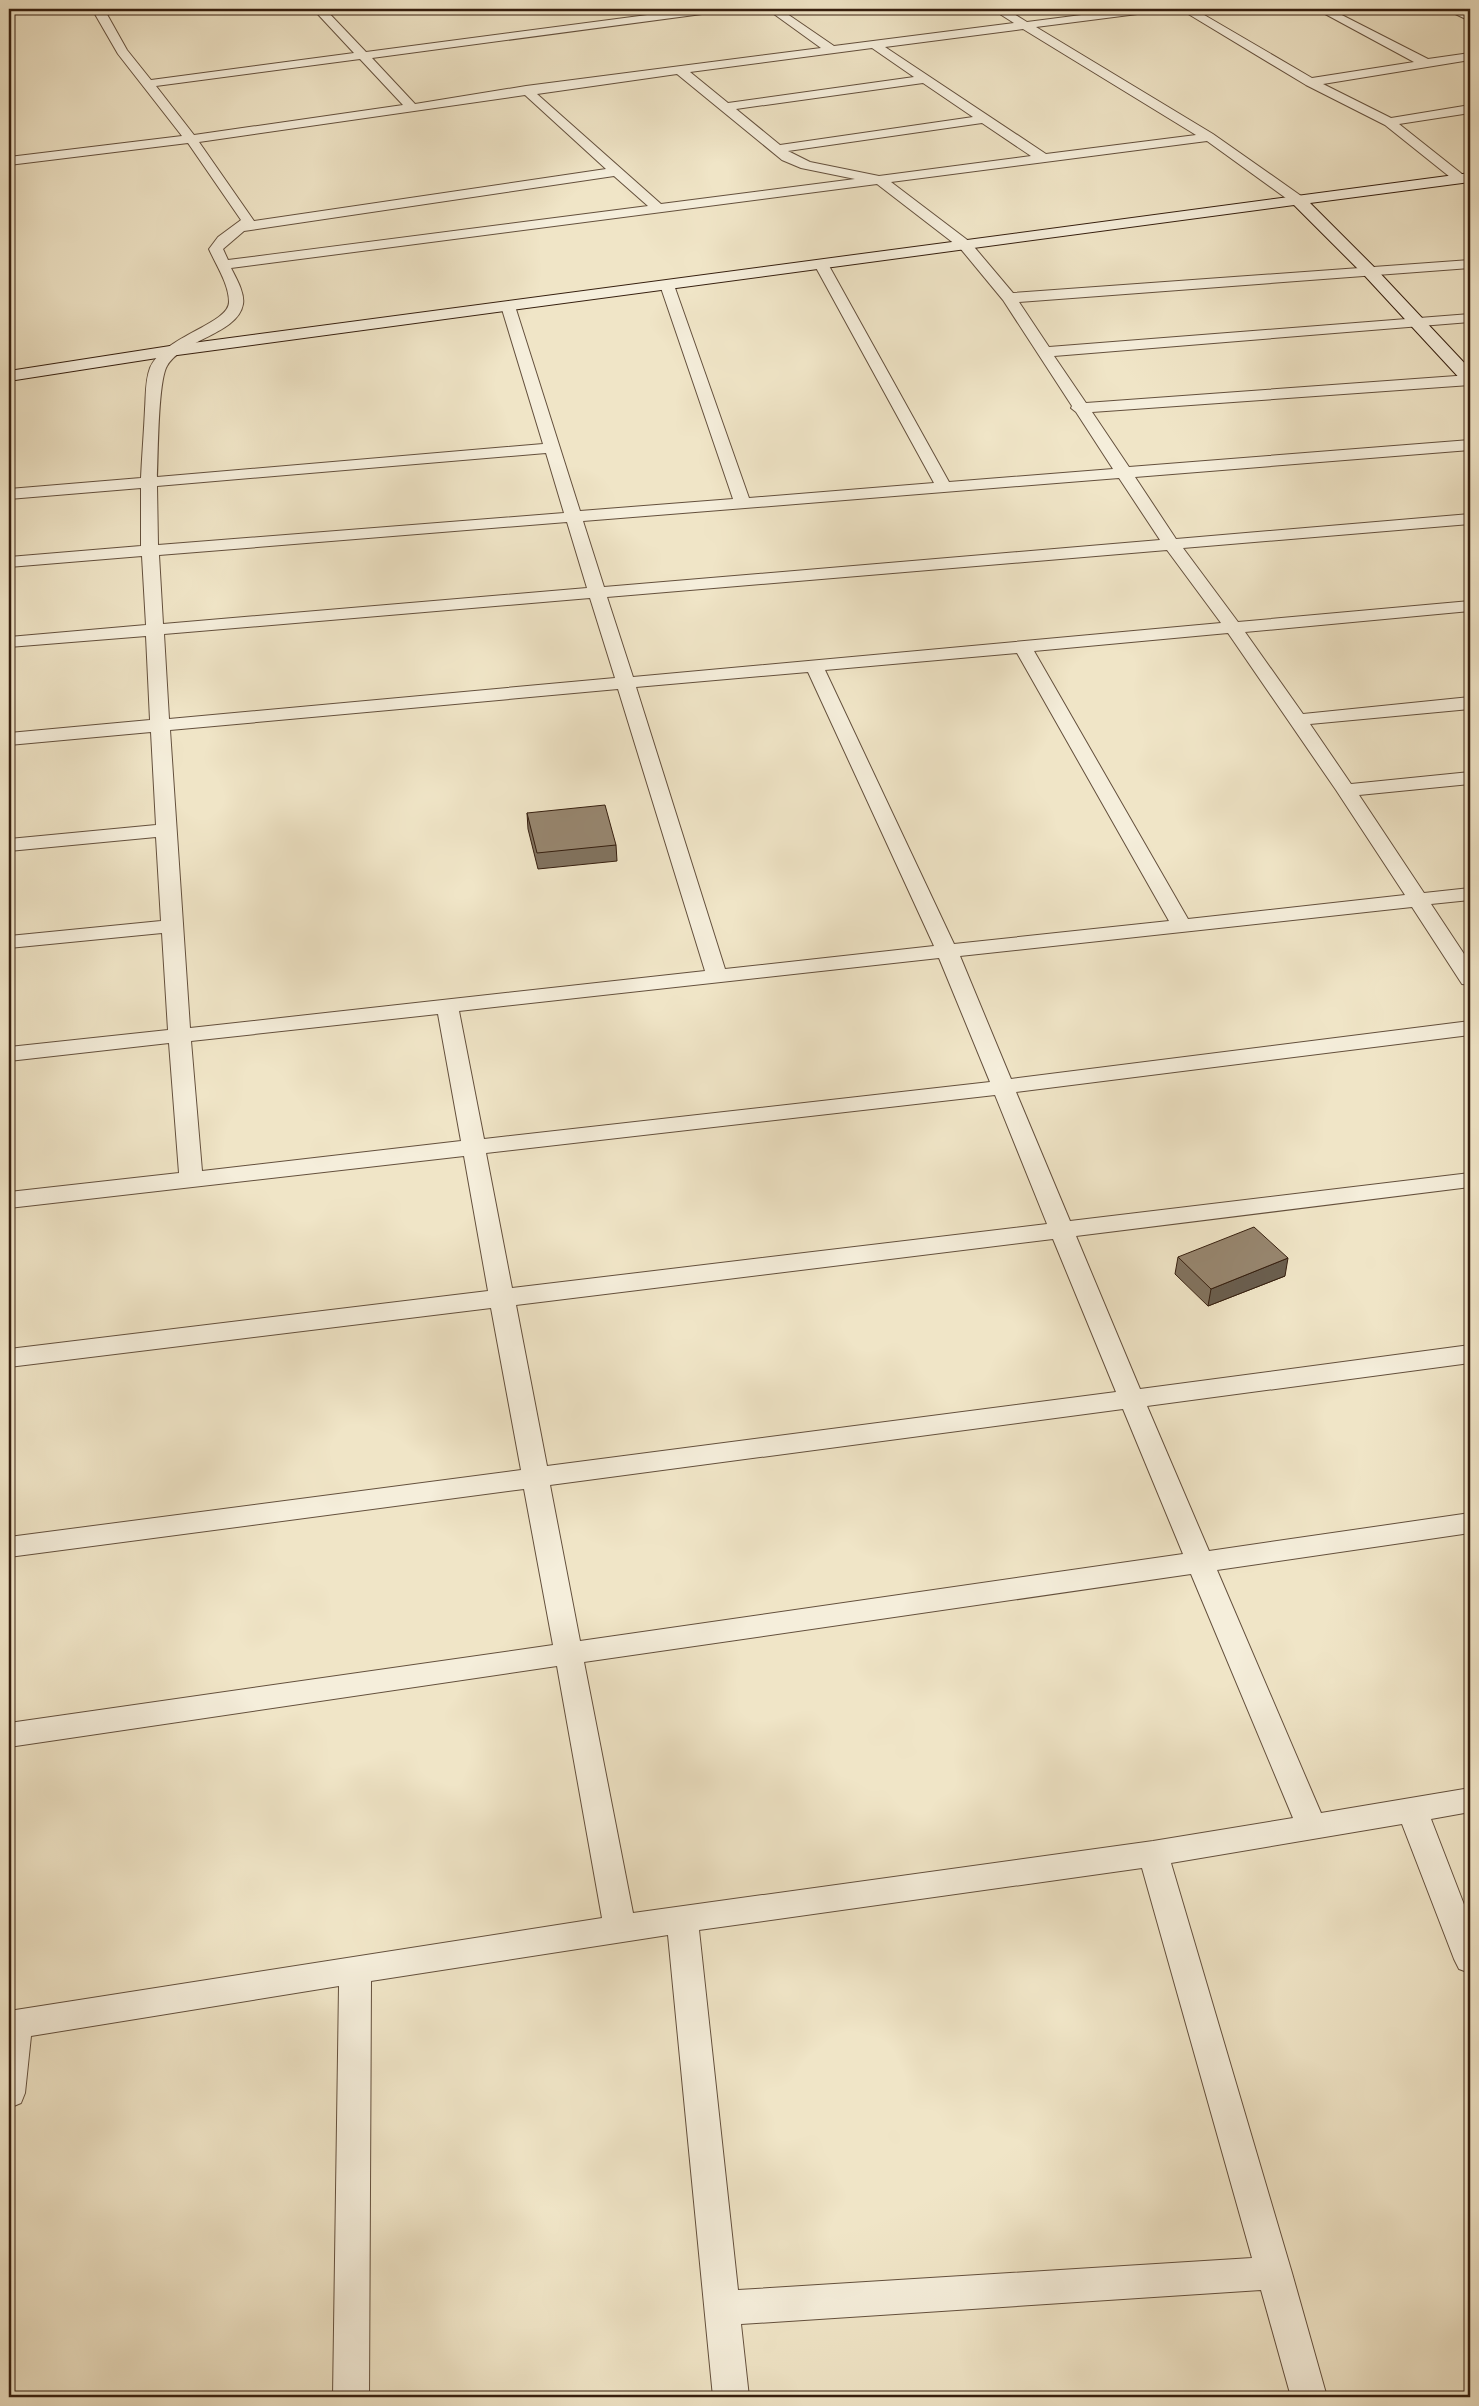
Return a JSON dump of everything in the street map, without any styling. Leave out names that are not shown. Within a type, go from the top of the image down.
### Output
[{"type":"street","points":[[98,9],[122,51],[191,139],[248,220],[243,227],[222,240],[216,249],[236,301],[235,312],[224,322],[189,338],[170,351],[156,367],[149,483],[170,926],[191,1178]]},
{"type":"street","points":[[319,9],[361,56],[411,106]]},
{"type":"street","points":[[148,84],[717,9]]},
{"type":"street","points":[[773,9],[832,50]]},
{"type":"street","points":[[998,9],[1209,137],[1300,201],[1371,273],[1470,380]]},
{"type":"street","points":[[11,157],[191,139],[526,90],[1153,9]]},
{"type":"street","points":[[1186,9],[1310,82],[1390,122],[1465,177]]},
{"type":"street","points":[[1322,9],[1426,63]]},
{"type":"street","points":[[1451,9],[1470,18]]},
{"type":"street","points":[[875,44],[1044,158]]},
{"type":"street","points":[[1310,82],[1470,56]]},
{"type":"street","points":[[680,70],[787,157],[806,165],[880,180],[965,245],[1009,298],[1079,408],[1125,472],[1170,544],[1233,627],[1346,790],[1470,979]]},
{"type":"street","points":[[726,107],[926,79]]},
{"type":"street","points":[[526,90],[658,208]]},
{"type":"street","points":[[1390,122],[1470,109]]},
{"type":"street","points":[[777,149],[985,119]]},
{"type":"street","points":[[222,265],[1209,137]]},
{"type":"street","points":[[243,227],[618,171]]},
{"type":"street","points":[[9,376],[170,351],[1300,201],[1465,177]]},
{"type":"street","points":[[821,264],[944,487]]},
{"type":"street","points":[[1009,298],[1371,273],[1470,264]]},
{"type":"street","points":[[667,285],[744,503]]},
{"type":"street","points":[[508,306],[716,977]]},
{"type":"street","points":[[1043,352],[1470,318]]},
{"type":"street","points":[[1079,408],[1470,380]]},
{"type":"street","points":[[9,562],[1470,445]]},
{"type":"street","points":[[9,494],[552,448]]},
{"type":"street","points":[[9,642],[1470,519]]},
{"type":"street","points":[[9,739],[1470,606]]},
{"type":"street","points":[[1022,646],[1182,926]]},
{"type":"street","points":[[814,666],[947,951],[1131,1398],[1311,1826]]},
{"type":"street","points":[[1297,720],[1470,703]]},
{"type":"street","points":[[1346,790],[1470,778]]},
{"type":"street","points":[[9,845],[165,830]]},
{"type":"street","points":[[9,1054],[1470,894]]},
{"type":"street","points":[[9,942],[170,926]]},
{"type":"street","points":[[447,1005],[620,1928]]},
{"type":"street","points":[[9,1200],[1003,1087],[1470,1028]]},
{"type":"street","points":[[9,1358],[1061,1228],[1470,1180]]},
{"type":"street","points":[[9,1547],[1470,1354]]},
{"type":"street","points":[[9,1734],[1201,1564],[1470,1523]]},
{"type":"street","points":[[9,2093],[12,2025],[620,1928],[1153,1854],[1470,1800]]},
{"type":"street","points":[[1412,1810],[1470,1959]]},
{"type":"street","points":[[1153,1854],[1275,2273],[1309,2397]]},
{"type":"street","points":[[682,1919],[724,2308],[731,2397]]},
{"type":"street","points":[[351,2397],[354,1970]]},
{"type":"street","points":[[724,2308],[1275,2273]]},
{"type":"building","points":[[605,805],[616,845],[537,853],[527,813]]},
{"type":"building","points":[[1254,1227],[1288,1258],[1211,1289],[1178,1257]]}]
